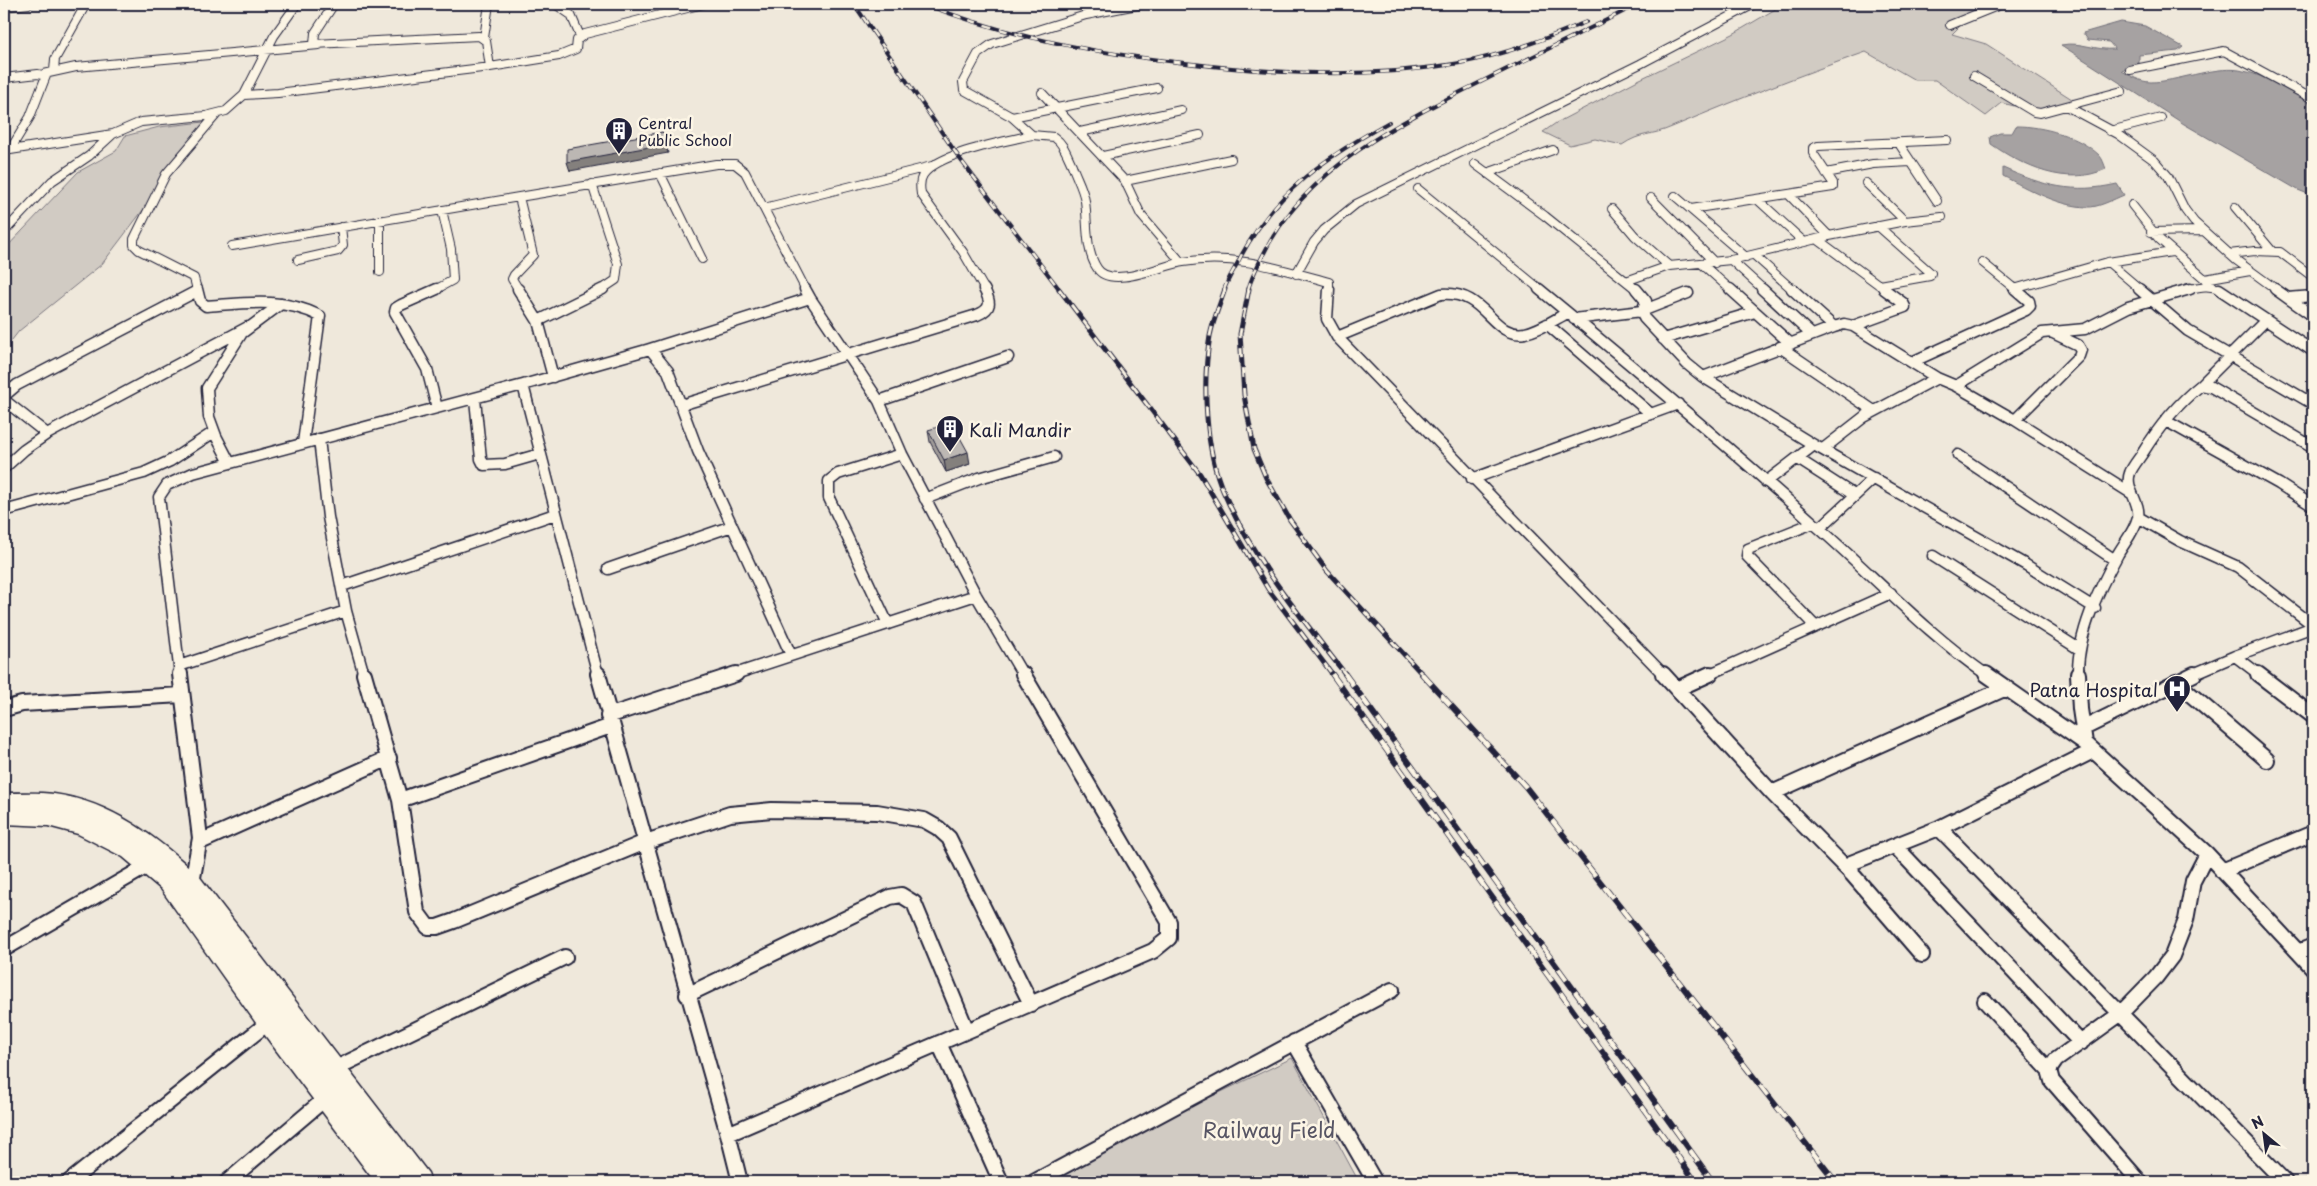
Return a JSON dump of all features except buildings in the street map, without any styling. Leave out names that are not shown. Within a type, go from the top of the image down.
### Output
[{"type":"highway","points":[[4,802],[60,804],[114,821],[143,840],[192,883],[239,948],[334,1069],[419,1182]]},
{"type":"highway","points":[[4,815],[48,817],[83,826],[130,852],[149,865],[168,882],[269,1022],[390,1182]]},
{"type":"street","points":[[4,7],[29,4]]},
{"type":"street","points":[[54,71],[55,60],[86,4]]},
{"type":"street","points":[[7,150],[113,134],[141,122],[217,114],[234,106],[244,95],[268,48],[297,4]]},
{"type":"street","points":[[319,45],[313,41],[315,33],[334,4]]},
{"type":"street","points":[[489,4],[484,38],[490,67]]},
{"type":"street","points":[[244,95],[278,93],[490,67],[567,54],[576,49],[580,36],[570,15],[555,4]]},
{"type":"street","points":[[580,36],[592,31],[703,4]]},
{"type":"street","points":[[1032,135],[1012,116],[971,95],[963,86],[978,54],[985,48],[1003,39],[1086,14],[1142,4]]},
{"type":"street","points":[[1296,274],[1314,242],[1324,230],[1356,204],[1665,52],[1754,4]]},
{"type":"street","points":[[1950,25],[2002,4]]},
{"type":"street","points":[[4,78],[268,48],[468,36],[484,38]]},
{"type":"street","points":[[2130,70],[2224,51],[2313,99]]},
{"type":"street","points":[[7,150],[30,117],[46,80],[44,74]]},
{"type":"street","points":[[1974,76],[2034,112],[2040,113],[2122,91]]},
{"type":"street","points":[[1012,116],[1157,88]]},
{"type":"street","points":[[1042,93],[1125,181],[1141,215],[1181,262]]},
{"type":"street","points":[[2066,106],[2139,150],[2163,170],[2171,180],[2184,209],[2203,231],[2250,271],[2313,316]]},
{"type":"street","points":[[1080,132],[1181,110]]},
{"type":"street","points":[[217,114],[166,174],[134,239],[134,245],[139,250],[194,278],[200,301],[206,306],[256,301],[304,308],[320,316],[305,437]]},
{"type":"street","points":[[2110,131],[2161,118]]},
{"type":"street","points":[[4,232],[52,181],[90,156],[113,134]]},
{"type":"street","points":[[764,208],[937,164],[957,155],[1032,135],[1045,134],[1057,138],[1066,150],[1083,194],[1093,262],[1099,272],[1106,276],[1130,276],[1181,262],[1205,259],[1238,260],[1329,282],[1327,319],[1337,337],[1676,689],[1772,793],[1852,874],[1922,955]]},
{"type":"street","points":[[1103,156],[1200,135]]},
{"type":"street","points":[[1691,209],[1833,187],[1833,183],[1813,153],[1813,148],[1818,146],[1947,140]]},
{"type":"street","points":[[1898,142],[1937,201]]},
{"type":"street","points":[[1487,173],[1553,150]]},
{"type":"street","points":[[1125,181],[1231,159]]},
{"type":"street","points":[[1826,173],[1873,164],[1911,162]]},
{"type":"street","points":[[232,246],[592,184],[716,164],[735,164],[745,172],[810,298],[878,401],[902,454],[976,595],[1169,922],[1169,938],[1153,951],[728,1134]]},
{"type":"street","points":[[680,405],[976,316],[988,310],[990,300],[963,252],[921,194],[920,184],[924,173],[937,164]]},
{"type":"street","points":[[1475,164],[1545,216],[1636,289],[1646,301],[1642,311],[1644,318],[1703,377],[1819,447],[2026,565],[2095,608]]},
{"type":"street","points":[[660,173],[702,259]]},
{"type":"street","points":[[1866,183],[1905,221]]},
{"type":"street","points":[[538,321],[599,292],[616,280],[618,264],[592,184]]},
{"type":"street","points":[[1418,189],[1678,404],[1946,644],[2089,747],[2207,854],[2313,968]]},
{"type":"street","points":[[1789,195],[1829,236]]},
{"type":"street","points":[[1675,196],[1834,327]]},
{"type":"street","points":[[518,197],[534,252],[532,259],[516,271],[512,279],[538,321],[553,376]]},
{"type":"street","points":[[1651,198],[1716,263]]},
{"type":"street","points":[[1757,199],[1804,242]]},
{"type":"street","points":[[2132,205],[2151,232],[2213,286],[2313,351]]},
{"type":"street","points":[[2235,206],[2272,252]]},
{"type":"street","points":[[1612,209],[1635,236],[1669,266]]},
{"type":"street","points":[[437,408],[436,391],[414,340],[395,312],[396,308],[401,305],[440,288],[453,280],[451,249],[442,210]]},
{"type":"street","points":[[1626,281],[1669,266],[1716,263],[1878,226],[1942,217]]},
{"type":"street","points":[[380,220],[380,272]]},
{"type":"street","points":[[1878,226],[1931,273],[1930,276],[1924,278],[1880,285]]},
{"type":"street","points":[[298,260],[338,251],[343,245],[341,227]]},
{"type":"street","points":[[2151,232],[2203,231]]},
{"type":"street","points":[[1817,239],[1903,303],[1904,307],[1854,326]]},
{"type":"street","points":[[2014,289],[2108,262],[2172,252]]},
{"type":"street","points":[[2229,254],[2272,252],[2287,256],[2313,277]]},
{"type":"street","points":[[1731,260],[1812,335]]},
{"type":"street","points":[[1912,362],[2026,310],[2030,306],[2029,302],[1982,262]]},
{"type":"street","points":[[2108,262],[2188,331],[2313,404]]},
{"type":"street","points":[[1702,264],[1791,344]]},
{"type":"street","points":[[2205,279],[2250,271]]},
{"type":"street","points":[[1956,386],[2033,337],[2052,332],[2085,329],[2128,307],[2190,288],[2213,286]]},
{"type":"street","points":[[4,396],[17,385],[198,290]]},
{"type":"street","points":[[1337,337],[1441,294],[1451,292],[1463,293],[1472,299],[1504,330],[1513,334],[1524,333],[1570,316],[1642,311],[1688,293]]},
{"type":"street","points":[[2288,298],[2313,296]]},
{"type":"street","points":[[192,883],[200,842],[159,497],[167,485],[227,457],[305,437],[320,439],[475,399],[650,349],[810,298]]},
{"type":"street","points":[[4,468],[24,450],[48,434],[248,327],[281,304]]},
{"type":"street","points":[[1663,339],[1755,312]]},
{"type":"street","points":[[2089,747],[2082,729],[2078,681],[2080,649],[2115,560],[2138,517],[2138,504],[2131,493],[2128,483],[2130,474],[2166,421],[2265,321]]},
{"type":"street","points":[[1547,324],[1652,414]]},
{"type":"street","points":[[1703,377],[1834,327],[1844,324],[1854,326],[1937,378],[1956,386],[2015,420],[2131,493]]},
{"type":"street","points":[[227,457],[214,432],[208,412],[207,388],[233,344],[248,327]]},
{"type":"street","points":[[2015,420],[2079,356],[2081,350],[2078,345],[2052,332]]},
{"type":"street","points":[[1780,347],[1874,411]]},
{"type":"street","points":[[650,349],[668,371],[698,451],[791,655]]},
{"type":"street","points":[[878,401],[1008,357]]},
{"type":"street","points":[[1766,482],[1798,459],[1874,411],[1937,378]]},
{"type":"street","points":[[523,385],[555,514],[643,843],[728,1134],[740,1182]]},
{"type":"street","points":[[2200,385],[2221,392],[2313,447]]},
{"type":"street","points":[[475,399],[481,459],[484,464],[489,466],[498,465],[540,454]]},
{"type":"street","points":[[4,400],[48,434]]},
{"type":"street","points":[[1472,479],[1678,404]]},
{"type":"street","points":[[2166,421],[2279,484],[2313,506]]},
{"type":"street","points":[[4,511],[144,474],[170,461],[214,432]]},
{"type":"street","points":[[320,439],[328,517],[346,611],[400,800],[418,912],[422,924],[426,927],[434,927],[454,921],[643,843],[722,816],[753,811],[878,812],[924,820],[938,828],[949,838],[1031,1004]]},
{"type":"street","points":[[888,624],[829,498],[828,488],[829,481],[838,474],[902,454]]},
{"type":"street","points":[[1958,455],[2115,560]]},
{"type":"street","points":[[925,499],[979,478],[1054,458]]},
{"type":"street","points":[[1798,459],[1854,496]]},
{"type":"street","points":[[1815,626],[1747,556],[1748,549],[1816,526],[1874,478]]},
{"type":"street","points":[[342,586],[555,514]]},
{"type":"street","points":[[2138,517],[2180,541],[2238,567],[2313,626]]},
{"type":"street","points":[[608,569],[732,526]]},
{"type":"street","points":[[1933,556],[1982,589],[2080,649]]},
{"type":"street","points":[[1676,689],[1891,593]]},
{"type":"street","points":[[400,800],[791,655],[976,595]]},
{"type":"street","points":[[179,666],[346,611]]},
{"type":"street","points":[[2082,729],[2176,682],[2313,626]]},
{"type":"street","points":[[2236,656],[2313,716]]},
{"type":"street","points":[[2176,682],[2267,760]]},
{"type":"street","points":[[1772,793],[2006,688]]},
{"type":"street","points":[[4,709],[22,704],[182,695]]},
{"type":"street","points":[[1852,874],[1851,863],[1896,847],[1939,828],[2089,747]]},
{"type":"street","points":[[200,842],[389,758]]},
{"type":"street","points":[[1939,828],[2285,1182]]},
{"type":"street","points":[[2222,871],[2313,833]]},
{"type":"street","points":[[1896,847],[2081,1043]]},
{"type":"street","points":[[2049,1070],[2056,1060],[2120,1014],[2156,977],[2172,956],[2183,928],[2193,881],[2207,854]]},
{"type":"street","points":[[4,949],[64,916],[149,865]]},
{"type":"street","points":[[687,995],[890,897],[901,895],[914,903],[967,1031]]},
{"type":"street","points":[[2298,952],[2313,946]]},
{"type":"street","points":[[334,1069],[565,957]]},
{"type":"street","points":[[1034,1182],[1392,990]]},
{"type":"street","points":[[1985,1002],[2049,1070],[2052,1081],[2140,1182]]},
{"type":"street","points":[[69,1182],[269,1022]]},
{"type":"street","points":[[1294,1042],[1375,1182]]},
{"type":"street","points":[[939,1043],[1001,1182]]},
{"type":"street","points":[[227,1182],[326,1098]]},
{"type":"green space","points":[[1784,4],[1982,4],[1952,34],[1986,44],[2075,101],[2035,111],[2002,103],[1986,116],[1935,80],[1915,80],[1866,52],[1768,88],[1665,130],[1635,138],[1622,145],[1595,139],[1570,145],[1543,132],[1556,123],[1636,81],[1733,34]]},
{"type":"green space","points":[[204,122],[207,126],[102,264],[19,331],[4,350],[4,250],[78,172],[116,151],[125,136],[159,127]]},
{"type":"green space","name":"Railway Field","points":[[1292,1058],[1359,1182],[1033,1182]]},
{"type":"shaded area","points":[[2121,22],[2145,26],[2183,47],[2178,51],[2139,55],[2139,63],[2122,71],[2143,81],[2172,80],[2218,70],[2239,70],[2260,76],[2313,102],[2313,196],[2298,190],[2184,124],[2061,45],[2075,44],[2101,49],[2115,49],[2109,42],[2088,40],[2083,33]]},
{"type":"shaded area","points":[[2016,126],[2049,130],[2071,137],[2091,148],[2099,155],[2106,169],[2076,176],[2046,172],[2017,160],[1991,144],[1990,137],[2000,133],[2012,133]]},
{"type":"shaded area","points":[[2003,168],[2032,180],[2059,187],[2087,188],[2117,184],[2124,195],[2101,205],[2091,207],[2065,204],[2003,176]]},
{"type":"railway","points":[[854,4],[960,159],[1060,290]]},
{"type":"railway","points":[[924,4],[956,16],[1020,35],[1085,49],[1219,67],[1322,73],[1391,71],[1460,63],[1524,46],[1586,22]]},
{"type":"railway","points":[[1248,290],[1263,255],[1283,222],[1308,192],[1337,166],[1370,143],[1439,103],[1639,4]]},
{"type":"railway","points":[[1224,290],[1255,233],[1287,194],[1324,163],[1389,122]]},
{"type":"railway","points":[[1059,289],[1200,474],[1268,589],[1333,675]]},
{"type":"railway","points":[[1225,289],[1211,330],[1206,374],[1209,437],[1218,476],[1224,493],[1249,542],[1279,588],[1346,675]]},
{"type":"railway","points":[[1249,289],[1240,334],[1244,395],[1254,449],[1266,478],[1290,520],[1327,571],[1423,675]]},
{"type":"railway","points":[[1332,674],[1696,1182]]},
{"type":"railway","points":[[1345,674],[1713,1182]]},
{"type":"railway","points":[[1422,674],[1525,786],[1836,1182]]},
{"type":"place","name":"Central Public School","points":[[619,155]]},
{"type":"place","name":"Kali Mandir","points":[[950,453]]},
{"type":"place","name":"Patna Hospital","points":[[2177,713]]}]
